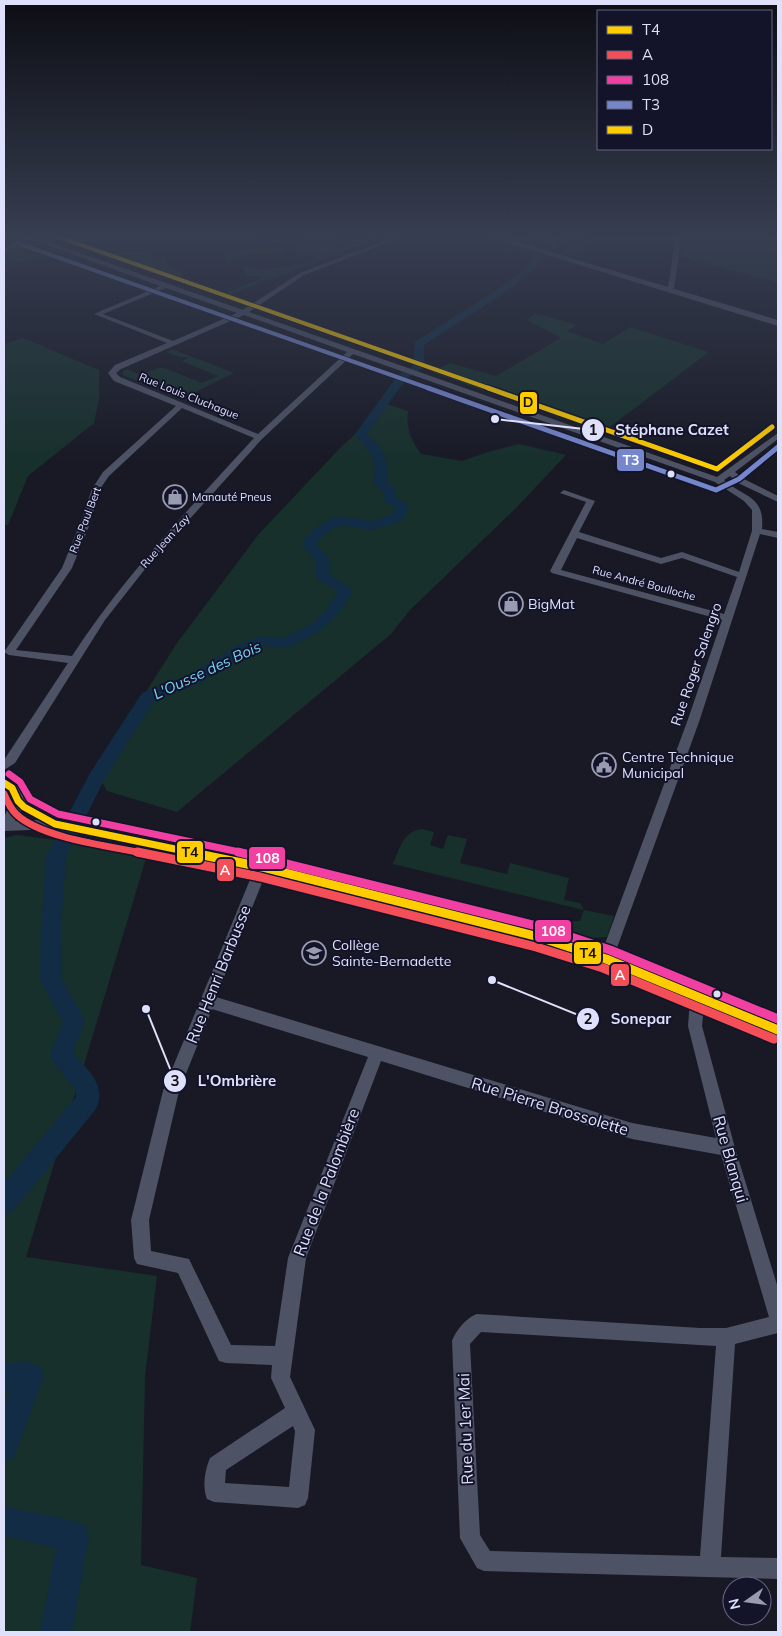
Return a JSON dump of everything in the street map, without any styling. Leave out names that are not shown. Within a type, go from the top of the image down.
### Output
[{"type":"main road","points":[[736,310],[778,323]]},
{"type":"street","points":[[106,310],[97,314],[173,343],[245,312]]},
{"type":"street","name":"Rue Roger Salengro","points":[[240,310],[718,480],[723,485],[744,495],[754,503],[759,513],[757,531],[693,722],[606,959]]},
{"type":"street","name":"Rue Louis Cluchague","points":[[173,343],[118,367],[112,373],[117,379],[259,438]]},
{"type":"street","name":"Rue Jean Zay","points":[[6,784],[7,763],[101,620],[146,562],[259,438],[353,350]]},
{"type":"street","name":"Rue Paul Bert","points":[[6,655],[66,568],[86,521],[96,489],[101,481],[106,474],[181,405]]},
{"type":"street","points":[[718,480],[778,436]]},
{"type":"street","points":[[730,472],[741,481],[778,499]]},
{"type":"street","points":[[564,493],[591,501],[575,534],[661,560],[682,555],[742,576]]},
{"type":"street","points":[[757,531],[778,535]]},
{"type":"street","name":"Rue André Boulloche","points":[[575,534],[555,571],[727,618]]},
{"type":"street","name":"Rue Paul Bert","points":[[6,655],[74,660]]},
{"type":"street","points":[[4,825],[16,811],[19,802],[18,796],[6,784]]},
{"type":"street","points":[[19,802],[59,824]]},
{"type":"street","points":[[4,825],[59,824],[79,828],[262,867],[539,937],[606,959],[778,1030]]},
{"type":"street","name":"Rue Henri Barbusse","points":[[262,867],[171,1091],[140,1220],[143,1258],[183,1265],[226,1354],[283,1356]]},
{"type":"street","name":"Rue Blanqui","points":[[698,998],[695,1026],[727,1148],[778,1317]]},
{"type":"street","name":"Rue Pierre Brossolette","points":[[207,1001],[632,1131],[727,1148]]},
{"type":"street","name":"Rue de la Palombière","points":[[296,1412],[218,1465],[214,1492],[298,1498],[305,1430],[280,1378],[297,1258],[377,1053]]},
{"type":"street","name":"Rue du 1er Mai","points":[[778,1324],[726,1337],[690,1337],[477,1323],[461,1341],[470,1538],[484,1561],[778,1569]]},
{"type":"street","points":[[710,1567],[726,1337]]},
{"type":"green space","points":[[535,313],[577,325],[567,331],[603,344],[630,327],[709,352],[602,433],[432,372],[450,363],[496,376],[561,338],[527,320]]},
{"type":"green space","points":[[23,338],[99,370],[99,398],[94,423],[28,476],[8,525],[4,525],[4,344]]},
{"type":"green space","points":[[172,349],[234,373],[181,399],[123,375],[123,371],[127,369],[141,375],[158,368],[164,368],[202,383],[218,376],[182,361],[189,357],[179,357],[166,352]]},
{"type":"green space","points":[[387,404],[408,411],[410,434],[421,454],[462,461],[519,444],[566,455],[516,508],[410,610],[391,634],[177,812],[107,791],[102,782],[104,758],[177,643],[258,535],[340,448]]},
{"type":"green space","points":[[422,829],[434,832],[430,845],[443,849],[448,835],[467,839],[460,863],[507,874],[510,863],[569,878],[564,900],[580,903],[584,910],[393,864],[406,837],[410,833]]},
{"type":"green space","points":[[17,835],[148,852],[26,1257],[157,1276],[145,1377],[141,1565],[197,1578],[190,1632],[4,1632],[4,838]]},
{"type":"green space","points":[[584,910],[614,916],[607,937],[592,938],[543,922],[580,921]]},
{"type":"waterway","name":"L'Ousse des Bois","points":[[4,1202],[88,1101],[88,1087],[61,1055],[74,1021],[51,980],[51,928],[56,857],[96,778],[148,697],[193,680],[243,649],[262,641],[286,643],[320,625],[338,605],[346,590],[323,577],[323,560],[308,544],[320,530],[339,520],[374,525],[398,517],[402,506],[390,499],[389,489],[380,484],[382,468],[379,456],[372,445],[361,434],[402,377],[418,367],[419,344],[471,310]]},
{"type":"waterway","name":"L'Ousse des Bois","points":[[4,1377],[30,1376],[4,1447]]},
{"type":"waterway","name":"L'Ousse des Bois","points":[[4,1521],[74,1536],[56,1632]]},
{"type":"transit line","name":"T3","points":[[208,310],[716,490],[722,489],[739,479],[778,447]]},
{"type":"transit line","name":"D","points":[[267,310],[717,469],[772,427]]},
{"type":"transit line","name":"108","points":[[9,774],[20,782],[30,799],[58,814],[264,857],[541,927],[610,950],[778,1019]]},
{"type":"transit line","name":"T4","points":[[4,783],[12,788],[18,801],[24,807],[55,824],[262,867],[539,937],[606,959],[778,1030]]},
{"type":"transit line","name":"A","points":[[4,794],[10,807],[17,815],[52,834],[260,877],[536,947],[603,968],[774,1039]]},
{"type":"place","name":"Stéphane Cazet","points":[[495,419]]},
{"type":"place","name":"Manauté Pneus","points":[[175,497]]},
{"type":"place","name":"BigMat","points":[[511,604]]},
{"type":"place","name":"Centre Technique Municipal","points":[[604,765]]},
{"type":"place","name":"Collège Sainte-Bernadette","points":[[314,953]]},
{"type":"place","name":"Sonepar","points":[[492,980]]},
{"type":"place","name":"L'Ombrière","points":[[146,1009]]}]
